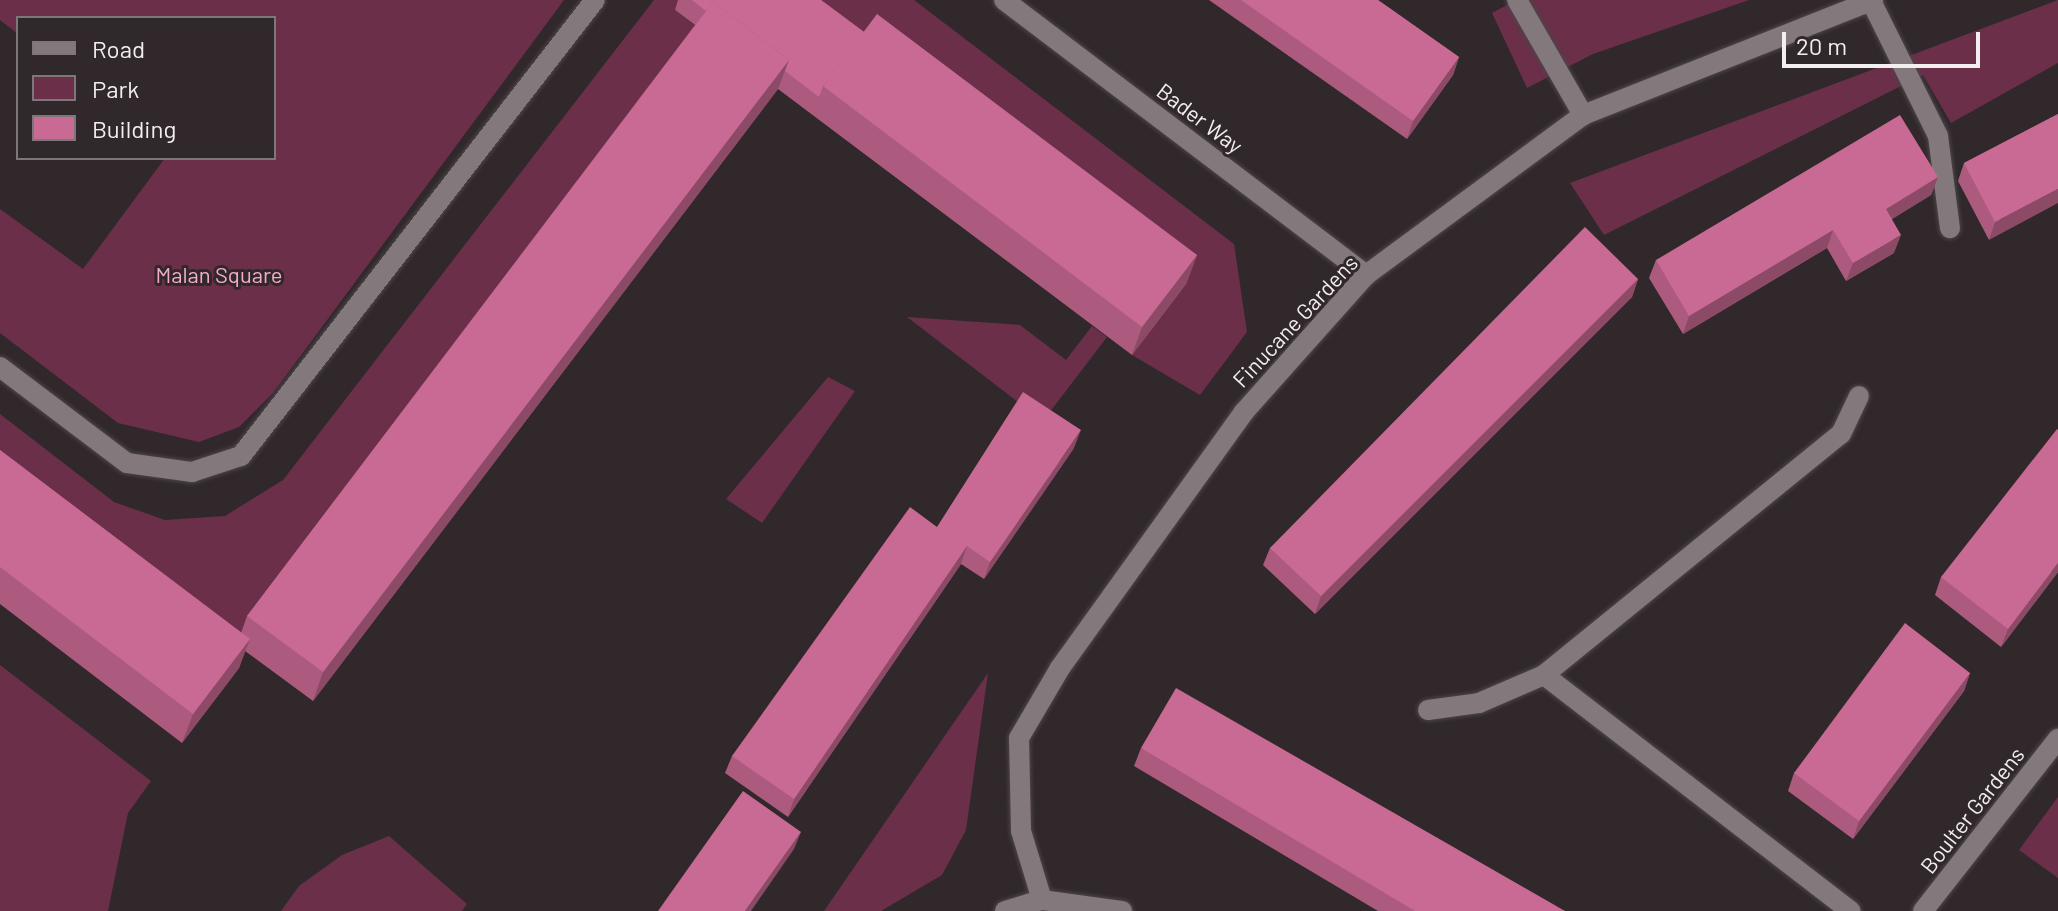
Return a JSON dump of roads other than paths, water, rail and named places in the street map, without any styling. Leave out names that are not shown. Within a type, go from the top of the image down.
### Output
[{"type":"street","points":[[0,367],[127,463],[192,472],[241,456],[595,0]]},
{"type":"street","name":"Bader Way","points":[[1004,0],[1366,275]]},
{"type":"street","points":[[1517,0],[1583,115]]},
{"type":"street","points":[[1872,0],[1938,136],[1950,228]]},
{"type":"street","name":"Finucane Gardens","points":[[1042,900],[1021,831],[1019,738],[1060,668],[1244,412],[1366,275],[1583,115],[1872,0]]},
{"type":"street","points":[[1428,710],[1479,703],[1544,675],[1841,434],[1859,396]]},
{"type":"street","points":[[1544,675],[1851,911]]},
{"type":"street","name":"Boulter Gardens","points":[[1923,911],[2058,739]]},
{"type":"street","points":[[1005,911],[1042,900],[1122,911]]},
{"type":"park label","name":"Malan Square","points":[[219,275]]}]
